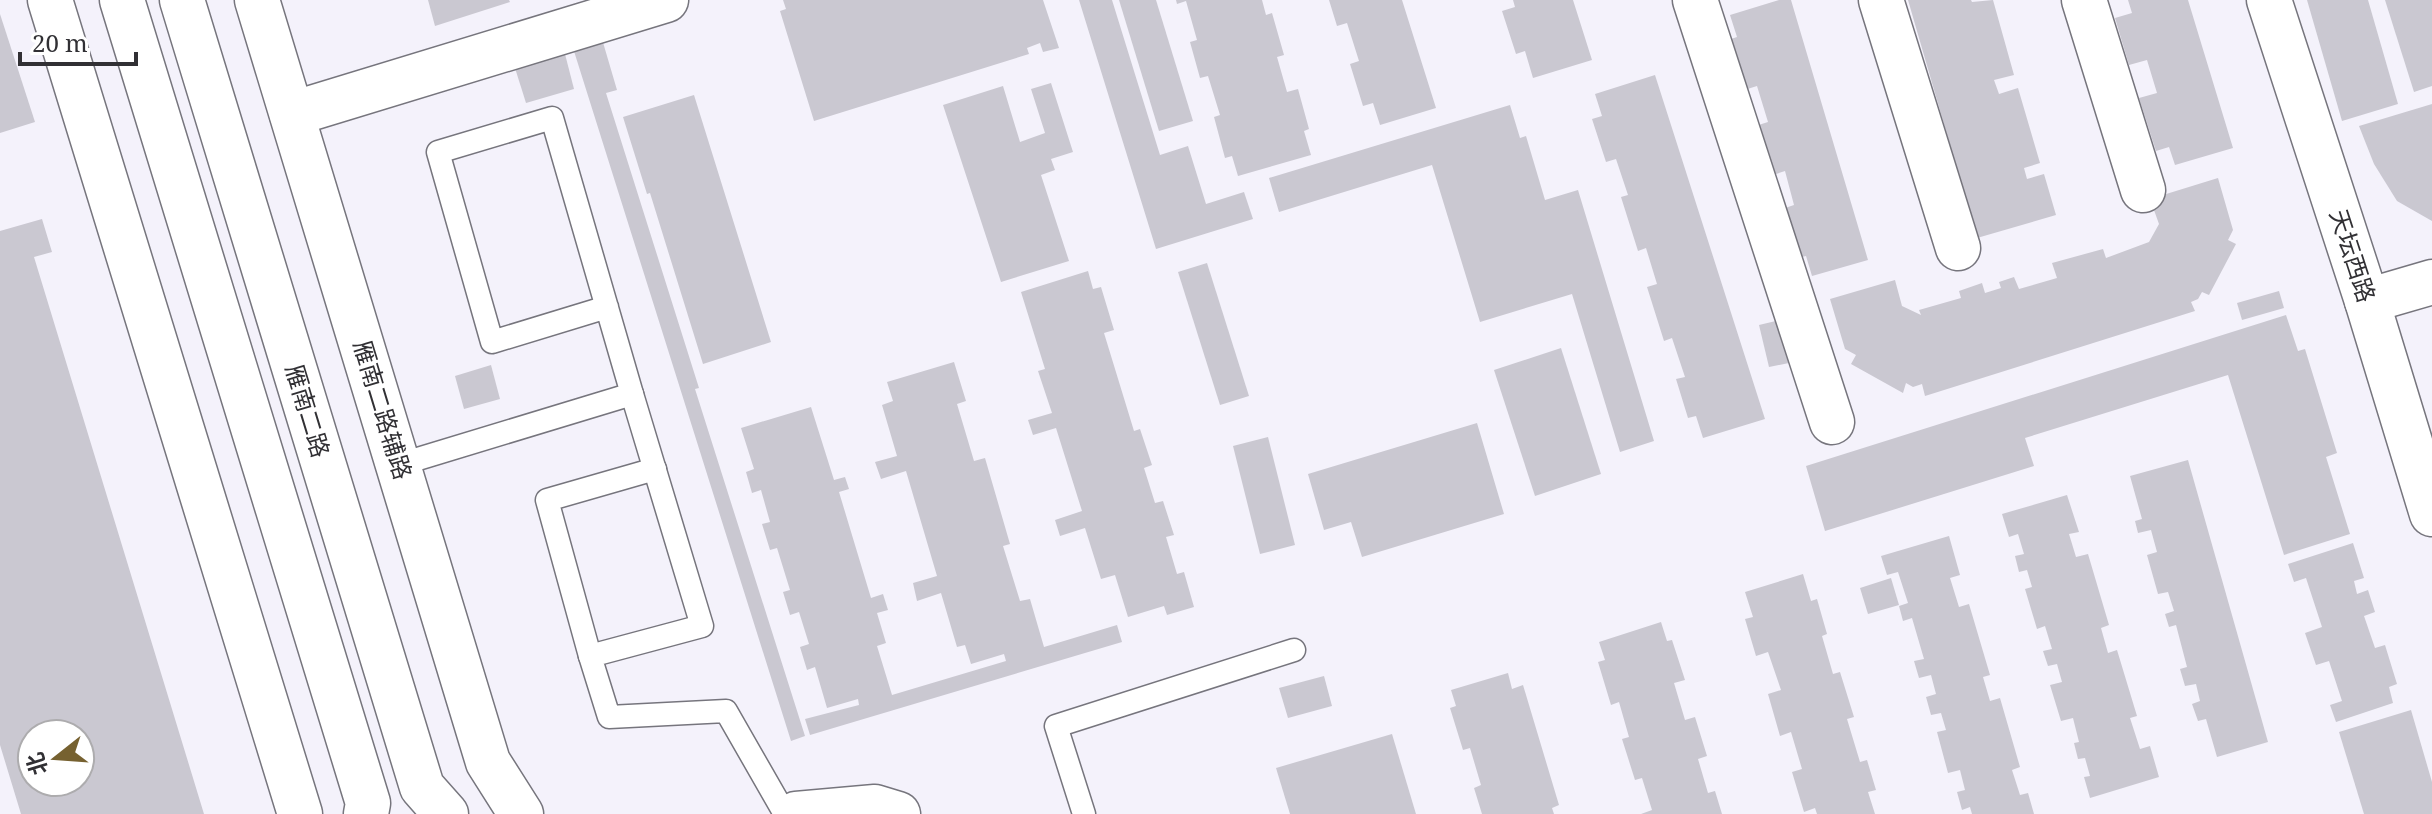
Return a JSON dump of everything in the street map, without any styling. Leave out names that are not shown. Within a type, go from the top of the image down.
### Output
[{"type":"street","points":[[50,0],[300,814]]},
{"type":"street","points":[[122,0],[368,803],[366,814]]},
{"type":"street","name":"雁南二路","points":[[182,0],[422,787],[446,814]]},
{"type":"street","name":"雁南二路辅路","points":[[257,0],[488,762],[521,814]]},
{"type":"street","points":[[292,114],[666,0]]},
{"type":"street","points":[[1695,0],[1832,422]]},
{"type":"street","points":[[1881,0],[1958,248]]},
{"type":"street","points":[[2084,0],[2143,190]]},
{"type":"street","name":"天坛西路","points":[[2269,0],[2367,301],[2432,514]]},
{"type":"street","points":[[2367,301],[2432,282]]},
{"type":"street","points":[[796,814],[875,807],[898,814]]},
{"type":"lane","points":[[590,656],[702,626],[552,118],[438,152],[492,342],[607,307]]},
{"type":"lane","points":[[398,465],[632,394]]},
{"type":"lane","points":[[655,469],[547,500],[609,717],[726,711],[785,814]]},
{"type":"lane","points":[[1084,814],[1056,726],[1294,650]]},
{"type":"building","points":[[428,0],[509,0],[510,2],[435,26]]},
{"type":"building","points":[[783,0],[1043,0],[1059,48],[1043,52],[1040,43],[1027,48],[1029,54],[814,121],[780,11],[786,9]]},
{"type":"building","points":[[1079,0],[1112,0],[1160,155],[1188,146],[1206,204],[1244,192],[1253,219],[1156,249]]},
{"type":"building","points":[[1119,0],[1156,0],[1193,121],[1159,131]]},
{"type":"building","points":[[1176,0],[1262,0],[1266,15],[1272,13],[1284,55],[1277,57],[1287,92],[1298,89],[1309,129],[1304,131],[1311,155],[1238,176],[1232,156],[1225,158],[1214,117],[1220,115],[1208,76],[1200,78],[1190,42],[1197,40],[1186,1],[1177,4]]},
{"type":"building","points":[[1329,0],[1402,0],[1436,108],[1380,125],[1373,103],[1363,106],[1350,64],[1359,61],[1347,23],[1337,26]]},
{"type":"building","points":[[1513,0],[1573,0],[1592,60],[1533,78],[1525,51],[1516,54],[1502,11],[1515,7]]},
{"type":"building","points":[[1779,0],[1791,0],[1868,260],[1812,276],[1806,256],[1794,259],[1779,210],[1794,205],[1785,171],[1764,178],[1749,128],[1768,122],[1757,86],[1741,91],[1725,41],[1737,37],[1730,15]]},
{"type":"building","points":[[1908,0],[1993,0],[2014,75],[1994,80],[1999,94],[2018,88],[2040,163],[2024,168],[2027,179],[2044,174],[2056,215],[1977,238]]},
{"type":"building","points":[[2128,0],[2188,0],[2233,148],[2175,165],[2169,147],[2156,151],[2139,98],[2157,93],[2147,60],[2129,65],[2115,18],[2132,13]]},
{"type":"building","points":[[2307,0],[2368,0],[2398,104],[2342,121]]},
{"type":"building","points":[[2385,0],[2432,0],[2432,86],[2414,92]]},
{"type":"building","points":[[0,14],[35,122],[0,133]]},
{"type":"building","points":[[602,39],[617,90],[606,93],[699,388],[695,389],[805,736],[791,741],[573,48]]},
{"type":"building","points":[[565,54],[574,89],[526,103],[515,68]]},
{"type":"building","points":[[1655,75],[1765,419],[1703,438],[1696,416],[1688,418],[1676,379],[1685,377],[1672,338],[1664,341],[1647,287],[1657,284],[1646,248],[1638,251],[1621,197],[1628,195],[1616,159],[1606,162],[1592,119],[1602,116],[1595,94]]},
{"type":"building","points":[[1051,83],[1073,152],[1051,159],[1055,170],[1041,175],[1069,261],[1001,282],[943,105],[1003,86],[1020,142],[1045,133],[1031,89]]},
{"type":"building","points":[[694,95],[771,342],[703,364],[623,117]]},
{"type":"building","points":[[2432,104],[2432,221],[2397,201],[2374,164],[2359,126]]},
{"type":"building","points":[[1510,105],[1520,138],[1526,136],[1545,200],[1578,190],[1654,441],[1620,452],[1572,294],[1480,322],[1432,165],[1279,212],[1269,178]]},
{"type":"building","points":[[2218,178],[2233,230],[2228,240],[2236,244],[2209,295],[2202,292],[2198,299],[2191,302],[2195,311],[1925,396],[1922,384],[1913,387],[1906,383],[1903,393],[1851,364],[1856,355],[1845,349],[1830,299],[1895,280],[1902,306],[1921,315],[1919,310],[1961,298],[1959,291],[1982,283],[1985,293],[2001,288],[1999,282],[2014,277],[2019,289],[2057,278],[2052,263],[2103,249],[2106,258],[2149,242],[2159,224],[2150,199]]},
{"type":"building","points":[[42,219],[52,252],[34,257],[204,814],[21,814],[16,798],[96,798],[96,718],[16,718],[16,798],[0,745],[0,231]]},
{"type":"building","points":[[1207,263],[1249,396],[1220,405],[1178,272]]},
{"type":"building","points":[[1088,271],[1093,289],[1101,287],[1114,330],[1104,333],[1134,431],[1140,429],[1152,465],[1144,468],[1155,503],[1163,501],[1174,535],[1166,537],[1177,574],[1184,572],[1194,607],[1167,615],[1164,606],[1128,617],[1115,575],[1101,579],[1085,528],[1060,536],[1055,520],[1082,511],[1056,428],[1033,435],[1028,420],[1052,413],[1038,371],[1045,369],[1021,292]]},
{"type":"building","points":[[2279,291],[2284,308],[2242,320],[2237,303]]},
{"type":"building","points":[[2286,315],[2298,351],[2305,349],[2337,453],[2326,457],[2350,534],[2284,555],[2228,375],[2025,438],[2034,466],[1825,531],[1806,466]]},
{"type":"building","points":[[1784,319],[1794,362],[1769,367],[1759,325]]},
{"type":"building","points":[[1561,348],[1601,474],[1535,496],[1494,370]]},
{"type":"building","points":[[954,362],[966,401],[957,404],[974,461],[985,458],[1010,544],[1003,546],[1020,601],[1030,599],[1044,647],[1117,625],[1122,642],[810,735],[805,719],[859,705],[858,699],[827,708],[815,667],[807,670],[800,647],[809,644],[799,612],[790,615],[783,592],[790,590],[777,548],[770,550],[762,524],[770,522],[761,490],[752,493],[746,472],[754,469],[741,428],[811,407],[834,480],[845,477],[849,489],[839,492],[871,598],[883,594],[888,610],[877,613],[886,643],[877,646],[892,695],[1006,661],[1004,654],[971,664],[965,645],[957,647],[941,593],[917,601],[913,583],[937,576],[906,471],[881,479],[875,462],[897,456],[882,405],[893,401],[887,382]]},
{"type":"building","points":[[491,365],[500,399],[464,409],[455,376]]},
{"type":"building","points":[[1477,423],[1504,514],[1362,557],[1351,522],[1324,530],[1308,474]]},
{"type":"building","points":[[1268,437],[1295,545],[1260,554],[1233,446]]},
{"type":"building","points":[[2188,460],[2268,742],[2217,757],[2206,719],[2198,721],[2192,704],[2200,701],[2196,684],[2185,686],[2180,669],[2187,667],[2176,625],[2169,627],[2165,614],[2174,611],[2168,592],[2158,594],[2147,555],[2157,552],[2151,530],[2138,533],[2135,521],[2142,519],[2130,476]]},
{"type":"building","points":[[2067,495],[2079,532],[2069,534],[2076,557],[2088,554],[2109,625],[2101,628],[2108,653],[2117,650],[2137,716],[2130,718],[2140,749],[2150,746],[2159,777],[2090,798],[2084,777],[2090,776],[2085,758],[2078,759],[2074,743],[2079,742],[2073,718],[2061,721],[2050,685],[2062,682],[2057,664],[2048,666],[2043,651],[2052,649],[2045,626],[2037,629],[2025,589],[2032,587],[2027,570],[2019,572],[2015,556],[2024,554],[2018,534],[2009,537],[2002,514]]},
{"type":"building","points":[[1949,536],[1960,575],[1950,578],[1959,607],[1969,604],[1990,675],[1983,677],[1990,701],[2000,698],[2020,767],[2012,770],[2020,795],[2028,793],[2034,814],[1972,814],[1970,807],[1962,810],[1957,792],[1965,790],[1960,770],[1948,773],[1937,732],[1946,730],[1941,713],[1931,715],[1926,697],[1936,694],[1931,675],[1919,678],[1914,661],[1924,659],[1912,618],[1903,621],[1899,606],[1908,603],[1898,572],[1887,575],[1881,556]]},
{"type":"building","points":[[2353,543],[2364,578],[2354,581],[2357,594],[2368,590],[2375,612],[2364,616],[2375,648],[2385,645],[2397,684],[2389,687],[2393,703],[2336,722],[2330,705],[2342,701],[2329,661],[2316,665],[2305,633],[2322,627],[2306,578],[2294,582],[2288,564]]},
{"type":"building","points":[[1803,574],[1811,601],[1817,599],[1827,634],[1822,636],[1833,674],[1840,672],[1854,717],[1847,719],[1860,762],[1867,760],[1876,790],[1868,792],[1875,814],[1817,814],[1815,808],[1804,812],[1792,772],[1802,769],[1791,732],[1780,736],[1768,694],[1781,690],[1768,652],[1756,656],[1745,619],[1753,617],[1745,592]]},
{"type":"building","points":[[1891,578],[1899,605],[1868,614],[1860,588]]},
{"type":"building","points":[[1661,622],[1667,641],[1672,640],[1685,680],[1674,683],[1685,720],[1695,717],[1707,756],[1698,759],[1708,793],[1715,791],[1722,814],[1641,814],[1652,810],[1642,778],[1635,780],[1622,739],[1629,737],[1619,702],[1611,705],[1598,662],[1605,660],[1599,642]]},
{"type":"building","points":[[1508,673],[1512,689],[1523,685],[1559,805],[1552,808],[1554,814],[1482,814],[1474,788],[1481,785],[1470,748],[1463,750],[1450,708],[1456,706],[1451,690]]},
{"type":"building","points":[[1324,676],[1332,706],[1288,718],[1279,688]]},
{"type":"building","points":[[2411,710],[2432,782],[2432,814],[2364,814],[2339,732]]},
{"type":"building","points":[[1392,734],[1416,814],[1290,814],[1276,768]]}]
